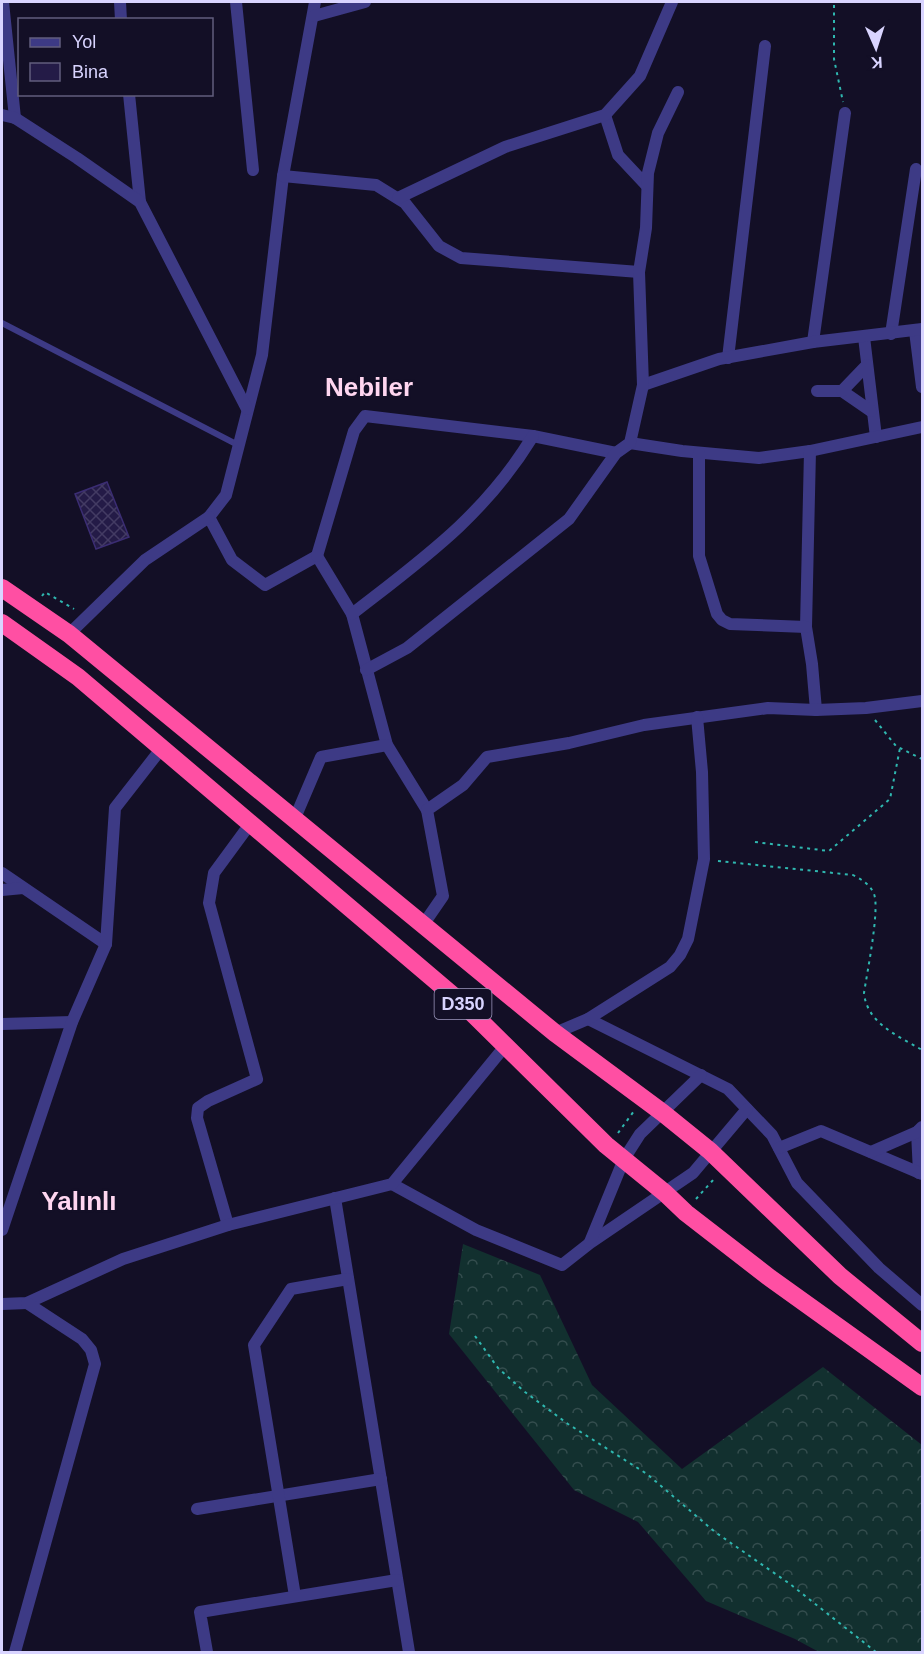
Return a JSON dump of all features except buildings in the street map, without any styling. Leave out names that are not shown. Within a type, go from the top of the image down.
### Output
[{"type":"highway","name":"D350","points":[[2,588],[69,634],[555,1033],[710,1151],[840,1276],[922,1342]]},
{"type":"highway","name":"D350","points":[[2,623],[78,677],[463,1004],[606,1145],[686,1213],[770,1278],[922,1387]]},
{"type":"street","points":[[3,2],[15,118]]},
{"type":"street","points":[[120,2],[121,18]]},
{"type":"street","points":[[236,2],[253,170]]},
{"type":"street","points":[[69,634],[145,560],[209,517],[225,495],[262,355],[283,176],[315,2]]},
{"type":"street","points":[[314,16],[365,2]]},
{"type":"street","points":[[398,198],[505,147],[605,115],[640,76],[672,2]]},
{"type":"street","points":[[728,358],[765,46]]},
{"type":"street","points":[[366,669],[407,648],[569,519],[616,453],[630,443],[643,385],[639,272],[646,228],[648,173],[658,133],[678,92]]},
{"type":"street","points":[[129,96],[140,202],[247,409]]},
{"type":"street","points":[[813,342],[845,113]]},
{"type":"street","points":[[2,115],[15,118],[140,202]]},
{"type":"street","points":[[605,115],[618,155],[647,186]]},
{"type":"street","points":[[891,334],[916,169]]},
{"type":"street","points":[[283,176],[376,185],[405,203],[439,246],[461,258],[639,272]]},
{"type":"street","points":[[643,385],[728,358],[813,342],[919,330],[922,387]]},
{"type":"street","points":[[864,337],[876,437]]},
{"type":"street","points":[[842,391],[867,365]]},
{"type":"street","points":[[817,391],[842,391],[872,411]]},
{"type":"street","points":[[209,517],[232,560],[265,585],[317,556],[354,431],[365,416],[533,436],[616,453]]},
{"type":"street","points":[[630,443],[699,453],[759,458],[810,451],[922,427]]},
{"type":"street","points":[[352,614],[434,550],[471,516],[498,487],[533,436]]},
{"type":"street","points":[[810,451],[806,627],[816,710]]},
{"type":"street","points":[[699,453],[699,556],[719,617],[730,624],[806,627]]},
{"type":"street","points":[[317,556],[352,614],[387,745],[427,810],[443,896],[423,925]]},
{"type":"street","points":[[427,810],[463,785],[487,757],[569,743],[644,725],[697,717],[768,708],[816,710],[866,708],[922,701]]},
{"type":"street","points":[[555,1033],[588,1019],[670,967],[680,955],[688,939],[704,859],[702,772],[697,717]]},
{"type":"street","points":[[295,818],[321,757],[387,745]]},
{"type":"street","points":[[2,1230],[72,1022],[106,944],[115,808],[161,748]]},
{"type":"street","points":[[228,1225],[197,1118],[198,1108],[208,1101],[257,1079],[208,903],[214,873],[250,824]]},
{"type":"street","points":[[2,873],[106,944]]},
{"type":"street","points":[[2,890],[23,888]]},
{"type":"street","points":[[588,1019],[728,1089],[772,1135],[797,1183],[879,1268],[922,1305]]},
{"type":"street","points":[[2,1024],[72,1022]]},
{"type":"street","points":[[2,1304],[27,1303],[123,1259],[228,1225],[392,1184],[506,1045]]},
{"type":"street","points":[[590,1244],[624,1159],[640,1134],[701,1075]]},
{"type":"street","points":[[392,1184],[476,1230],[562,1265],[693,1173],[747,1108]]},
{"type":"street","points":[[779,1149],[821,1131],[871,1152],[921,1173],[920,1130],[871,1152]]},
{"type":"street","points":[[335,1198],[409,1653]]},
{"type":"street","points":[[295,1596],[254,1345],[291,1289],[348,1279]]},
{"type":"street","points":[[15,1653],[95,1364],[91,1350],[82,1339],[27,1303]]},
{"type":"street","points":[[197,1509],[381,1479]]},
{"type":"street","points":[[207,1653],[200,1612],[397,1580]]},
{"type":"lane","points":[[2,323],[238,445]]},
{"type":"path","points":[[834,4],[834,59],[845,113]]},
{"type":"path","points":[[41,598],[45,592],[86,617]]},
{"type":"path","points":[[866,708],[896,746],[922,759]]},
{"type":"path","points":[[755,842],[829,851],[890,799],[900,748]]},
{"type":"path","points":[[704,859],[853,875],[870,886],[876,903],[864,993],[865,1003],[872,1016],[883,1026],[922,1050]]},
{"type":"path","points":[[606,1145],[645,1100]]},
{"type":"path","points":[[686,1213],[725,1166]]},
{"type":"path","points":[[475,1336],[498,1368],[525,1392],[568,1424],[647,1474],[715,1532],[790,1584],[876,1653]]},
{"type":"green space","points":[[463,1244],[540,1275],[592,1385],[682,1469],[823,1367],[922,1445],[922,1652],[819,1652],[795,1639],[706,1601],[638,1522],[574,1490],[449,1334]]},
{"type":"district","name":"Nebiler","points":[[369,387]]},
{"type":"district","name":"Yalınlı","points":[[79,1201]]}]
